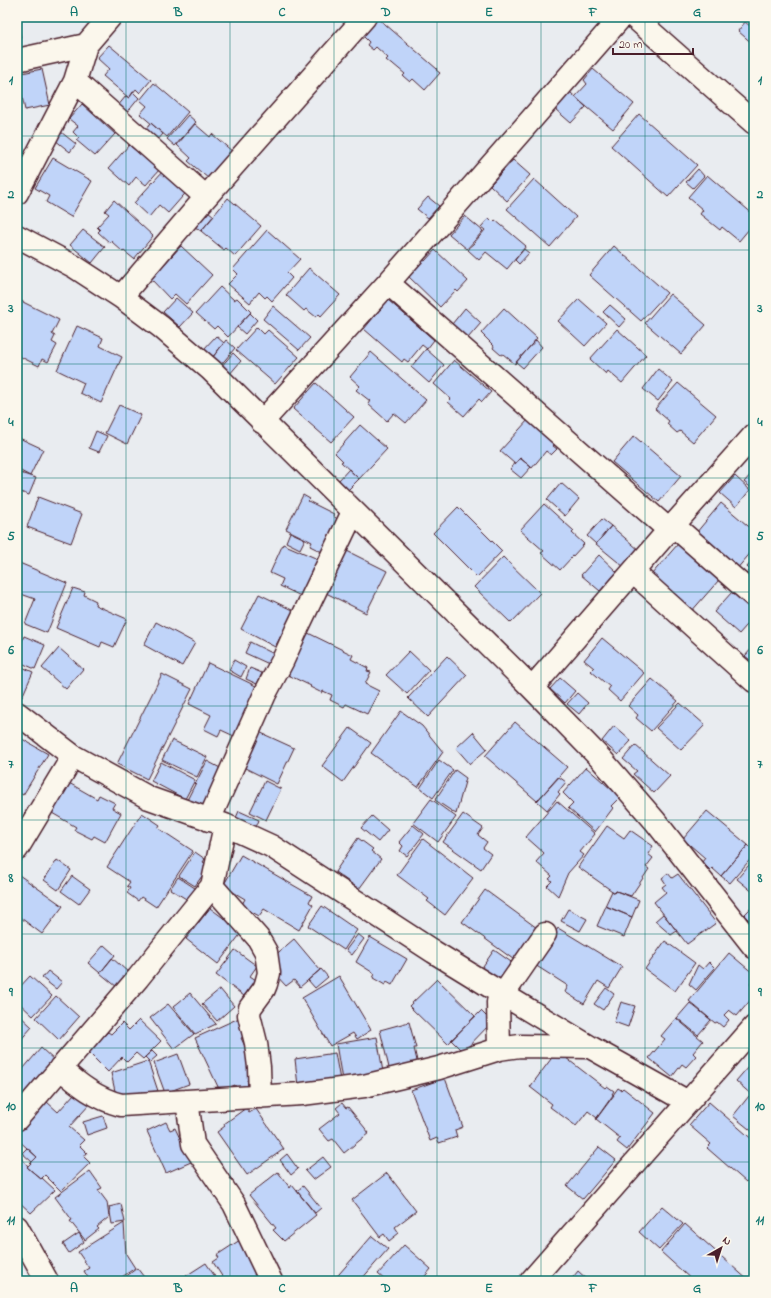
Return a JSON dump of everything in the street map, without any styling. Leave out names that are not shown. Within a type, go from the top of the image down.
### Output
[{"type":"street","points":[[17,194],[75,81],[86,45],[110,17]]},
{"type":"street","points":[[121,297],[206,197],[365,17]]},
{"type":"street","points":[[262,422],[388,283],[621,17]]},
{"type":"street","points":[[634,17],[754,124]]},
{"type":"street","points":[[17,60],[86,45]]},
{"type":"street","points":[[75,81],[206,197]]},
{"type":"street","points":[[17,236],[75,266],[121,297],[161,326],[211,370],[532,688],[602,760],[645,810],[754,947]]},
{"type":"street","points":[[388,283],[671,528],[754,596]]},
{"type":"street","points":[[532,688],[754,435]]},
{"type":"street","points":[[17,1119],[138,978],[212,886],[217,823],[264,694],[283,660],[353,512]]},
{"type":"street","points":[[633,572],[754,681]]},
{"type":"street","points":[[17,713],[73,756],[149,798],[217,823],[271,846],[434,952],[504,995],[590,1047],[688,1102]]},
{"type":"street","points":[[17,849],[73,756]]},
{"type":"street","points":[[212,886],[258,938],[266,952],[269,973],[266,984],[250,1008],[249,1014],[256,1043],[259,1066],[260,1097]]},
{"type":"street","points":[[499,1049],[498,1002],[545,934]]},
{"type":"street","points":[[532,1281],[754,1027]]},
{"type":"street","points":[[60,1068],[81,1086],[109,1102],[121,1106],[302,1094],[364,1086],[439,1068],[499,1049],[520,1046],[590,1047]]},
{"type":"street","points":[[187,1101],[193,1144],[234,1204],[271,1281]]},
{"type":"street","points":[[17,1227],[47,1281]]},
{"type":"building","points":[[378,18],[440,73],[425,90],[413,79],[410,82],[403,76],[405,74],[386,60],[388,58],[376,47],[373,50],[367,45],[369,42],[363,36]]},
{"type":"building","points":[[745,22],[754,29],[754,45],[738,31]]},
{"type":"building","points":[[17,30],[19,30],[21,38],[17,39]]},
{"type":"building","points":[[109,45],[151,80],[140,93],[136,89],[129,98],[103,76],[109,69],[97,58]]},
{"type":"building","points":[[42,69],[50,105],[25,110],[17,74]]},
{"type":"building","points":[[593,69],[634,104],[613,129],[575,97],[587,84],[584,80]]},
{"type":"building","points":[[154,83],[188,112],[167,137],[140,114],[147,106],[140,100]]},
{"type":"building","points":[[133,92],[139,98],[126,114],[117,107],[126,96],[129,98]]},
{"type":"building","points":[[570,92],[586,107],[571,123],[555,109]]},
{"type":"building","points":[[82,104],[115,134],[95,156],[76,140],[79,138],[73,132],[78,126],[69,119]]},
{"type":"building","points":[[639,114],[697,165],[668,197],[611,146]]},
{"type":"building","points":[[188,115],[196,122],[175,146],[167,139]]},
{"type":"building","points":[[151,123],[163,134],[157,141],[145,130]]},
{"type":"building","points":[[195,124],[210,137],[212,134],[233,152],[209,179],[188,161],[191,158],[177,145]]},
{"type":"building","points":[[61,132],[76,144],[70,152],[55,140]]},
{"type":"building","points":[[129,145],[159,170],[146,185],[136,177],[129,186],[109,168]]},
{"type":"building","points":[[53,158],[92,181],[71,217],[46,202],[49,196],[35,188]]},
{"type":"building","points":[[513,160],[530,175],[507,201],[490,185]]},
{"type":"building","points":[[698,169],[704,176],[693,188],[686,182]]},
{"type":"building","points":[[163,171],[190,188],[168,213],[159,205],[149,217],[134,203]]},
{"type":"building","points":[[707,175],[754,215],[754,223],[739,241],[722,227],[720,230],[700,214],[703,210],[688,197]]},
{"type":"building","points":[[534,179],[576,217],[550,247],[507,209]]},
{"type":"building","points":[[428,197],[439,206],[428,218],[417,209]]},
{"type":"building","points":[[228,198],[261,226],[235,256],[226,248],[224,250],[201,231]]},
{"type":"building","points":[[114,200],[153,236],[134,259],[124,251],[123,252],[111,241],[110,243],[98,232],[100,230],[97,227],[109,214],[105,211]]},
{"type":"building","points":[[208,211],[214,216],[201,231],[195,227]]},
{"type":"building","points":[[465,216],[483,231],[467,249],[449,234]]},
{"type":"building","points":[[489,218],[493,222],[495,220],[526,246],[507,269],[486,252],[479,260],[468,250],[485,230],[481,227]]},
{"type":"building","points":[[83,230],[105,247],[92,263],[70,245]]},
{"type":"building","points":[[267,230],[300,259],[287,273],[292,278],[272,301],[267,296],[265,298],[259,292],[250,303],[228,284],[238,274],[233,269]]},
{"type":"building","points":[[181,246],[212,275],[186,304],[175,294],[170,299],[151,279]]},
{"type":"building","points":[[614,246],[667,293],[641,321],[589,275]]},
{"type":"building","points":[[524,249],[529,253],[519,264],[515,260]]},
{"type":"building","points":[[435,250],[468,281],[458,292],[456,290],[440,307],[408,276]]},
{"type":"building","points":[[17,258],[21,260],[17,268]]},
{"type":"building","points":[[309,268],[340,295],[321,316],[319,314],[316,317],[306,309],[304,311],[286,295]]},
{"type":"building","points":[[220,287],[234,300],[237,298],[251,312],[228,337],[217,326],[214,329],[196,313]]},
{"type":"building","points":[[670,294],[706,325],[681,354],[645,323]]},
{"type":"building","points":[[176,298],[193,313],[180,327],[163,312]]},
{"type":"building","points":[[17,299],[59,320],[52,334],[55,336],[52,342],[57,345],[48,362],[42,359],[39,366],[17,355]]},
{"type":"building","points":[[579,299],[606,323],[585,346],[558,321]]},
{"type":"building","points":[[388,300],[434,340],[427,349],[422,345],[408,362],[404,359],[402,362],[364,329]]},
{"type":"building","points":[[610,305],[626,319],[619,327],[603,312]]},
{"type":"building","points":[[273,306],[310,338],[299,350],[263,319]]},
{"type":"building","points":[[465,308],[481,323],[468,338],[452,324]]},
{"type":"building","points":[[504,308],[537,338],[515,364],[493,348],[494,346],[481,333]]},
{"type":"building","points":[[250,313],[257,320],[245,334],[237,327]]},
{"type":"building","points":[[77,326],[103,338],[100,346],[122,357],[101,403],[80,393],[84,383],[57,370]]},
{"type":"building","points":[[257,327],[264,334],[268,330],[299,357],[275,384],[236,350]]},
{"type":"building","points":[[617,329],[646,355],[622,383],[608,371],[606,374],[590,359]]},
{"type":"building","points":[[216,336],[224,343],[212,358],[203,350]]},
{"type":"building","points":[[226,340],[235,348],[220,366],[212,358]]},
{"type":"building","points":[[536,340],[542,347],[523,368],[516,362]]},
{"type":"building","points":[[426,349],[444,365],[429,383],[411,367]]},
{"type":"building","points":[[371,352],[426,400],[406,423],[394,413],[387,421],[368,404],[370,401],[356,390],[360,386],[350,377]]},
{"type":"building","points":[[233,353],[241,361],[229,375],[220,368]]},
{"type":"building","points":[[454,360],[491,392],[482,402],[479,399],[464,416],[448,402],[451,399],[434,384]]},
{"type":"building","points":[[658,369],[673,382],[658,401],[643,389]]},
{"type":"building","points":[[316,383],[354,417],[331,442],[293,409]]},
{"type":"building","points":[[678,383],[716,415],[693,442],[680,431],[677,433],[667,424],[669,421],[655,409]]},
{"type":"building","points":[[119,405],[141,415],[127,444],[105,433]]},
{"type":"building","points":[[528,420],[555,444],[553,446],[557,449],[551,455],[546,451],[532,468],[520,458],[515,464],[500,451]]},
{"type":"building","points":[[360,425],[387,449],[359,479],[341,462],[343,461],[335,453]]},
{"type":"building","points":[[96,431],[107,436],[99,452],[89,448]]},
{"type":"building","points":[[634,436],[681,476],[659,502],[612,462]]},
{"type":"building","points":[[17,437],[43,449],[30,476],[17,469]]},
{"type":"building","points":[[520,458],[531,467],[521,478],[510,469]]},
{"type":"building","points":[[349,469],[359,479],[348,490],[338,481]]},
{"type":"building","points":[[754,471],[754,490],[744,482]]},
{"type":"building","points":[[17,472],[36,478],[29,495],[17,491]]},
{"type":"building","points":[[735,476],[750,490],[736,507],[720,493]]},
{"type":"building","points":[[561,483],[579,499],[565,516],[547,500]]},
{"type":"building","points":[[303,495],[310,499],[308,501],[334,514],[333,516],[339,520],[322,552],[310,546],[312,542],[286,529]]},
{"type":"building","points":[[38,497],[82,514],[71,543],[27,527]]},
{"type":"building","points":[[721,503],[754,531],[754,549],[735,571],[696,533]]},
{"type":"building","points":[[544,504],[574,531],[572,533],[584,544],[560,570],[541,553],[544,551],[520,530]]},
{"type":"building","points":[[458,507],[502,551],[477,577],[433,533]]},
{"type":"building","points":[[602,519],[611,526],[596,544],[587,536]]},
{"type":"building","points":[[611,526],[639,550],[624,567],[596,544]]},
{"type":"building","points":[[290,532],[305,539],[300,549],[286,542]]},
{"type":"building","points":[[283,544],[320,560],[303,597],[280,586],[283,579],[270,573]]},
{"type":"building","points":[[678,544],[719,580],[690,613],[651,575]]},
{"type":"building","points":[[754,549],[754,559],[749,554]]},
{"type":"building","points":[[345,550],[387,571],[366,613],[324,592]]},
{"type":"building","points":[[599,555],[617,572],[600,591],[581,575]]},
{"type":"building","points":[[503,557],[540,593],[511,623],[474,587]]},
{"type":"building","points":[[754,559],[754,579],[747,573],[750,570],[747,567]]},
{"type":"building","points":[[17,562],[67,583],[47,633],[25,624],[35,599],[21,594],[17,603]]},
{"type":"building","points":[[73,588],[85,592],[84,595],[96,601],[95,605],[127,619],[114,647],[102,642],[100,647],[56,628]]},
{"type":"building","points":[[732,592],[754,611],[754,617],[739,634],[714,612]]},
{"type":"building","points":[[259,594],[294,611],[275,647],[241,629]]},
{"type":"building","points":[[156,622],[195,643],[182,666],[144,645]]},
{"type":"building","points":[[304,631],[353,655],[351,659],[368,668],[367,671],[371,672],[365,684],[379,691],[367,714],[346,704],[344,707],[330,700],[332,695],[323,691],[322,693],[284,673]]},
{"type":"building","points":[[24,636],[45,645],[35,669],[17,661],[17,652]]},
{"type":"building","points":[[602,638],[644,673],[620,701],[608,690],[610,687],[591,671],[594,668],[584,660]]},
{"type":"building","points":[[250,642],[274,654],[269,664],[245,653]]},
{"type":"building","points":[[754,646],[754,663],[745,656]]},
{"type":"building","points":[[59,648],[83,669],[66,689],[42,668]]},
{"type":"building","points":[[409,651],[429,670],[407,694],[386,675]]},
{"type":"building","points":[[447,656],[467,675],[428,717],[408,698]]},
{"type":"building","points":[[234,660],[246,667],[241,677],[229,670]]},
{"type":"building","points":[[208,663],[258,687],[234,736],[221,730],[218,736],[204,729],[211,715],[189,704]]},
{"type":"building","points":[[20,666],[33,672],[22,697],[17,695],[17,673]]},
{"type":"building","points":[[250,668],[262,673],[257,684],[246,679]]},
{"type":"building","points":[[162,674],[192,689],[147,779],[117,764]]},
{"type":"building","points":[[560,678],[575,691],[565,703],[550,689]]},
{"type":"building","points":[[652,679],[678,701],[651,731],[636,718],[638,715],[628,706]]},
{"type":"building","points":[[577,693],[588,703],[579,714],[567,704]]},
{"type":"building","points":[[680,703],[705,725],[681,750],[656,728]]},
{"type":"building","points":[[401,711],[422,726],[443,752],[418,787],[371,753]]},
{"type":"building","points":[[515,722],[567,767],[537,801],[485,756]]},
{"type":"building","points":[[614,726],[631,741],[618,755],[602,741]]},
{"type":"building","points":[[350,728],[371,743],[343,782],[322,766]]},
{"type":"building","points":[[259,732],[294,748],[277,784],[243,767]]},
{"type":"building","points":[[473,732],[487,749],[470,764],[456,748]]},
{"type":"building","points":[[17,736],[48,754],[23,795],[17,792]]},
{"type":"building","points":[[172,740],[207,757],[197,777],[162,760]]},
{"type":"building","points":[[635,745],[670,776],[654,793],[633,774],[637,771],[623,759]]},
{"type":"building","points":[[439,760],[453,770],[433,798],[420,788]]},
{"type":"building","points":[[207,761],[224,770],[203,811],[186,802]]},
{"type":"building","points":[[161,762],[195,780],[185,799],[151,781]]},
{"type":"building","points":[[586,767],[620,797],[611,806],[613,808],[595,832],[568,808],[573,803],[563,793]]},
{"type":"building","points":[[455,770],[466,778],[456,814],[435,800]]},
{"type":"building","points":[[559,777],[566,782],[558,792],[560,794],[547,810],[537,801]]},
{"type":"building","points":[[265,781],[281,789],[266,820],[250,812]]},
{"type":"building","points":[[69,783],[97,799],[99,795],[115,803],[112,808],[121,813],[105,842],[94,836],[92,839],[74,830],[76,827],[52,813]]},
{"type":"building","points":[[431,799],[456,817],[438,842],[413,823]]},
{"type":"building","points":[[557,801],[595,834],[580,852],[584,855],[568,873],[558,896],[547,886],[552,881],[549,879],[552,876],[536,862],[544,853],[526,837]]},
{"type":"building","points":[[239,811],[259,820],[255,830],[235,820]]},
{"type":"building","points":[[707,811],[748,845],[721,876],[712,868],[710,870],[702,862],[705,858],[683,839]]},
{"type":"building","points":[[142,813],[160,825],[158,828],[193,851],[156,907],[141,897],[138,901],[127,893],[130,888],[127,886],[130,882],[107,867]]},
{"type":"building","points":[[463,814],[483,828],[478,835],[487,842],[483,848],[491,854],[481,869],[443,842]]},
{"type":"building","points":[[372,816],[388,830],[378,842],[361,828]]},
{"type":"building","points":[[413,825],[424,834],[407,856],[400,851],[403,846],[399,842]]},
{"type":"building","points":[[607,826],[624,838],[630,830],[653,846],[648,854],[653,858],[646,867],[649,869],[631,896],[616,891],[615,893],[578,867]]},
{"type":"building","points":[[358,838],[373,849],[371,851],[381,859],[359,889],[335,872]]},
{"type":"building","points":[[423,839],[473,878],[445,915],[427,901],[429,899],[397,875]]},
{"type":"building","points":[[748,845],[754,851],[754,855],[730,883],[721,876]]},
{"type":"building","points":[[195,852],[205,859],[203,862],[209,866],[195,886],[179,876]]},
{"type":"building","points":[[241,855],[312,896],[309,902],[313,905],[299,930],[264,909],[259,916],[241,906],[245,899],[223,886]]},
{"type":"building","points":[[754,859],[754,893],[737,879]]},
{"type":"building","points":[[57,860],[71,870],[58,890],[44,880]]},
{"type":"building","points":[[668,873],[672,878],[678,874],[716,923],[687,944],[654,902],[666,892],[662,887],[666,884],[662,878]]},
{"type":"building","points":[[19,875],[63,906],[42,934],[17,915],[17,878]]},
{"type":"building","points":[[72,876],[90,889],[79,904],[61,891]]},
{"type":"building","points":[[178,877],[198,890],[191,902],[170,889]]},
{"type":"building","points":[[485,890],[537,928],[520,951],[523,953],[517,962],[462,922]]},
{"type":"building","points":[[612,891],[615,893],[616,891],[639,900],[632,917],[605,906]]},
{"type":"building","points":[[754,905],[754,925],[744,915]]},
{"type":"building","points":[[322,906],[357,930],[344,950],[308,926]]},
{"type":"building","points":[[606,906],[632,917],[624,937],[597,926]]},
{"type":"building","points":[[210,908],[242,932],[218,964],[186,939]]},
{"type":"building","points":[[568,909],[587,919],[580,931],[561,921]]},
{"type":"building","points":[[663,914],[677,931],[671,935],[655,921]]},
{"type":"building","points":[[558,928],[622,967],[609,988],[598,981],[584,1004],[565,992],[568,986],[535,965]]},
{"type":"building","points":[[358,934],[364,939],[352,955],[346,950]]},
{"type":"building","points":[[370,937],[407,959],[392,985],[387,982],[385,985],[373,978],[375,974],[356,962]]},
{"type":"building","points":[[294,939],[320,970],[300,987],[294,980],[286,986],[275,974],[280,970],[272,961],[273,957]]},
{"type":"building","points":[[665,941],[695,963],[675,991],[645,969]]},
{"type":"building","points":[[104,945],[115,955],[100,973],[88,963]]},
{"type":"building","points":[[235,950],[257,966],[250,976],[256,980],[244,996],[216,975]]},
{"type":"building","points":[[494,950],[514,964],[500,983],[481,969]]},
{"type":"building","points":[[729,953],[754,974],[754,979],[750,984],[754,987],[754,996],[737,1016],[729,1010],[724,1015],[729,1020],[723,1027],[717,1022],[715,1023],[689,1001]]},
{"type":"building","points":[[112,958],[128,972],[117,987],[100,973]]},
{"type":"building","points":[[709,962],[715,968],[696,990],[689,984],[698,965],[703,969]]},
{"type":"building","points":[[321,969],[328,977],[315,988],[308,980]]},
{"type":"building","points":[[48,971],[62,982],[56,989],[42,978]]},
{"type":"building","points":[[30,976],[52,996],[33,1016],[17,1001],[17,990]]},
{"type":"building","points":[[339,976],[371,1030],[357,1039],[353,1033],[330,1046],[302,998]]},
{"type":"building","points":[[437,979],[475,1016],[448,1044],[409,1006]]},
{"type":"building","points":[[606,988],[614,994],[603,1010],[594,1004]]},
{"type":"building","points":[[220,989],[234,1006],[217,1021],[202,1004]]},
{"type":"building","points":[[190,993],[216,1024],[195,1034],[173,1007]]},
{"type":"building","points":[[56,996],[79,1017],[59,1040],[36,1018]]},
{"type":"building","points":[[621,1002],[635,1006],[628,1027],[614,1022]]},
{"type":"building","points":[[690,1003],[711,1020],[698,1035],[677,1018]]},
{"type":"building","points":[[168,1004],[194,1034],[174,1049],[150,1018]]},
{"type":"building","points":[[481,1011],[492,1022],[463,1052],[451,1040]]},
{"type":"building","points":[[17,1013],[32,1027],[17,1044]]},
{"type":"building","points":[[239,1018],[247,1035],[241,1038],[253,1063],[248,1066],[253,1077],[247,1080],[249,1086],[238,1092],[235,1085],[220,1091],[195,1038]]},
{"type":"building","points":[[676,1018],[703,1041],[693,1053],[696,1056],[686,1067],[682,1064],[672,1077],[649,1058],[665,1039],[661,1036]]},
{"type":"building","points":[[139,1020],[161,1041],[143,1059],[136,1053],[127,1062],[122,1057],[108,1072],[88,1052],[108,1032],[111,1034],[122,1023],[129,1030]]},
{"type":"building","points":[[409,1022],[416,1048],[414,1048],[418,1065],[390,1072],[380,1030]]},
{"type":"building","points":[[377,1037],[383,1072],[342,1080],[336,1044]]},
{"type":"building","points":[[41,1048],[55,1061],[17,1105],[17,1076]]},
{"type":"building","points":[[152,1051],[157,1056],[150,1062],[145,1057]]},
{"type":"building","points":[[557,1051],[605,1088],[607,1086],[614,1091],[612,1094],[614,1095],[597,1118],[588,1111],[576,1126],[550,1107],[552,1104],[530,1087]]},
{"type":"building","points":[[335,1053],[340,1080],[298,1086],[295,1059]]},
{"type":"building","points":[[178,1054],[189,1084],[165,1093],[154,1063]]},
{"type":"building","points":[[754,1060],[754,1097],[736,1081]]},
{"type":"building","points":[[148,1061],[158,1091],[122,1094],[115,1091],[111,1073]]},
{"type":"building","points":[[445,1078],[463,1127],[455,1130],[457,1137],[439,1143],[437,1138],[430,1141],[411,1090]]},
{"type":"building","points":[[618,1088],[621,1090],[623,1088],[655,1113],[627,1150],[617,1142],[620,1138],[596,1119]]},
{"type":"building","points":[[74,1094],[91,1103],[69,1127],[84,1140],[79,1145],[87,1153],[84,1157],[90,1163],[61,1191],[45,1175],[41,1179],[27,1167],[37,1157],[17,1139],[17,1132],[46,1101],[58,1112]]},
{"type":"building","points":[[749,1096],[754,1101],[754,1133],[733,1116]]},
{"type":"building","points":[[709,1102],[754,1141],[754,1173],[746,1182],[707,1148],[711,1144],[689,1125]]},
{"type":"building","points":[[342,1103],[346,1108],[348,1107],[369,1133],[344,1153],[333,1139],[329,1141],[319,1129],[340,1113],[336,1108]]},
{"type":"building","points":[[246,1108],[249,1113],[256,1109],[284,1149],[247,1175],[217,1132],[225,1126],[224,1124]]},
{"type":"building","points":[[103,1116],[107,1128],[87,1135],[83,1122]]},
{"type":"building","points":[[166,1122],[170,1130],[175,1128],[191,1162],[166,1173],[147,1131]]},
{"type":"building","points":[[599,1147],[616,1160],[583,1199],[567,1186]]},
{"type":"building","points":[[27,1148],[37,1157],[32,1162],[22,1153]]},
{"type":"building","points":[[287,1154],[298,1169],[291,1175],[280,1160]]},
{"type":"building","points":[[20,1157],[28,1166],[27,1167],[55,1190],[31,1213],[17,1200],[17,1160]]},
{"type":"building","points":[[323,1157],[331,1167],[313,1180],[305,1171]]},
{"type":"building","points":[[90,1171],[102,1188],[98,1190],[107,1202],[109,1217],[97,1227],[99,1229],[85,1240],[70,1221],[72,1220],[55,1197]]},
{"type":"building","points":[[278,1172],[290,1188],[292,1185],[316,1215],[284,1241],[273,1230],[276,1228],[249,1195]]},
{"type":"building","points":[[387,1173],[416,1211],[395,1227],[399,1233],[389,1241],[384,1234],[380,1237],[352,1200]]},
{"type":"building","points":[[303,1186],[321,1208],[315,1213],[297,1191]]},
{"type":"building","points":[[121,1204],[125,1222],[112,1224],[109,1207]]},
{"type":"building","points":[[662,1206],[683,1224],[659,1250],[639,1232]]},
{"type":"building","points":[[124,1223],[126,1254],[135,1268],[122,1277],[125,1281],[90,1281],[84,1271],[89,1268],[78,1252]]},
{"type":"building","points":[[685,1224],[749,1281],[693,1281],[661,1252]]},
{"type":"building","points":[[79,1233],[84,1242],[69,1253],[63,1244]]},
{"type":"building","points":[[372,1236],[388,1249],[360,1281],[333,1281]]},
{"type":"building","points":[[240,1240],[257,1272],[254,1274],[258,1281],[225,1281],[213,1262],[219,1258],[217,1255]]},
{"type":"building","points":[[404,1245],[431,1269],[421,1281],[386,1281],[378,1274]]},
{"type":"building","points":[[206,1263],[218,1281],[178,1281]]},
{"type":"building","points":[[137,1268],[147,1281],[126,1281],[124,1278]]},
{"type":"building","points":[[578,1271],[589,1281],[570,1281]]}]
